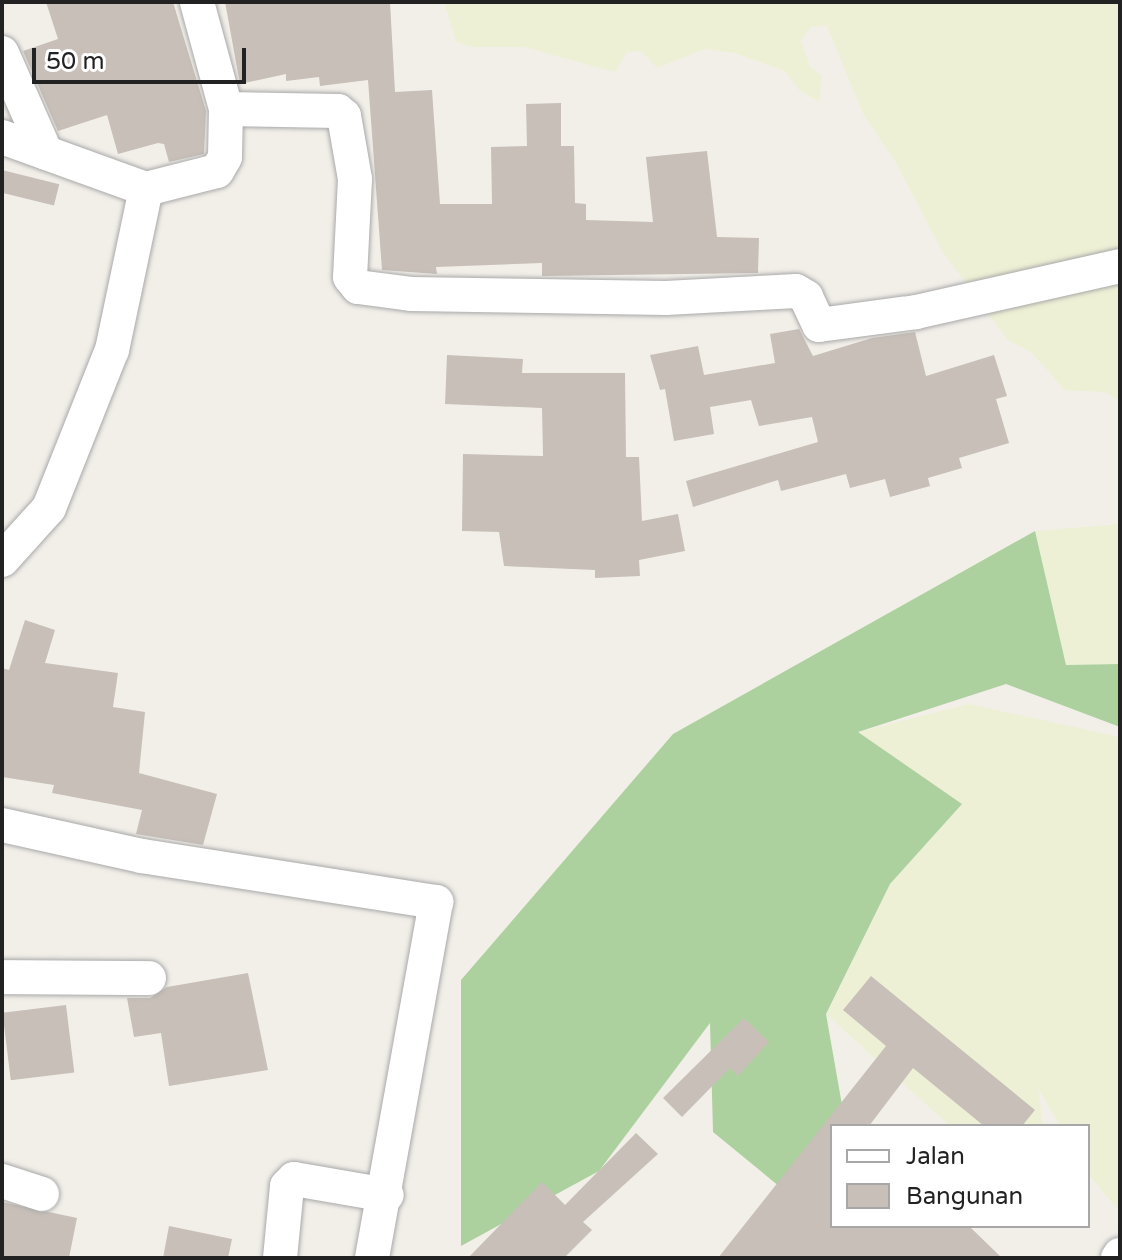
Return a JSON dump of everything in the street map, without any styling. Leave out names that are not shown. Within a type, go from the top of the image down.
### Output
[{"type":"street","points":[[2,137],[146,189],[217,171],[228,134],[226,109],[197,2]]},
{"type":"street","points":[[2,53],[46,153]]},
{"type":"street","points":[[226,109],[338,111],[344,116],[355,179],[350,277],[358,287],[411,294],[666,298],[796,291],[806,297],[819,325],[916,312],[1120,266]]},
{"type":"street","points":[[2,560],[49,508],[112,350],[146,189]]},
{"type":"street","points":[[2,825],[142,856],[436,902],[387,1195],[372,1258]]},
{"type":"street","points":[[2,977],[149,978]]},
{"type":"street","points":[[280,1258],[287,1186],[294,1179],[387,1195]]},
{"type":"street","points":[[2,1181],[42,1194]]},
{"type":"green space","points":[[444,2],[1120,2],[1120,402],[1105,392],[1065,390],[1031,352],[1007,339],[942,251],[896,163],[863,114],[827,26],[811,27],[801,41],[811,68],[822,75],[819,102],[799,90],[785,71],[735,53],[705,49],[657,68],[641,51],[627,52],[615,72],[524,47],[473,47],[456,42]]},
{"type":"green space","points":[[1120,524],[1120,664],[1066,665],[1035,531]]},
{"type":"green space","points":[[1035,531],[1066,665],[1120,664],[1120,727],[1006,684],[858,732],[962,804],[890,884],[826,1014],[842,1105],[791,1196],[713,1132],[710,1023],[599,1171],[461,1246],[461,980],[673,734]]},
{"type":"green space","points":[[969,704],[1120,737],[1120,1212],[1090,1176],[1090,1124],[1059,1124],[1038,1088],[1043,1124],[948,1124],[826,1014],[890,884],[962,804],[858,732]]},
{"type":"building","points":[[46,2],[173,2],[206,111],[204,154],[169,162],[164,144],[158,143],[118,154],[107,115],[58,131],[23,51],[58,39]]},
{"type":"building","points":[[225,2],[390,2],[395,92],[432,90],[440,204],[492,204],[491,147],[527,146],[526,104],[561,103],[561,146],[574,146],[575,203],[586,204],[586,220],[653,222],[646,157],[707,151],[717,237],[759,238],[758,273],[542,276],[542,263],[436,267],[437,274],[382,270],[368,80],[320,86],[319,77],[286,81],[286,74],[240,84]]},
{"type":"building","points":[[2,170],[59,184],[54,206],[2,193]]},
{"type":"building","points":[[799,329],[813,356],[872,338],[915,332],[926,376],[994,355],[1007,396],[996,399],[1009,443],[959,458],[962,468],[928,478],[930,486],[890,497],[885,479],[850,488],[846,474],[781,491],[778,480],[693,507],[686,481],[818,442],[812,417],[759,426],[751,400],[710,407],[714,434],[674,441],[665,389],[660,390],[650,355],[698,346],[704,375],[775,363],[770,334]]},
{"type":"building","points":[[447,355],[523,359],[522,373],[625,373],[626,457],[639,457],[642,521],[678,514],[685,551],[639,560],[640,576],[595,578],[595,570],[504,566],[499,532],[462,531],[463,454],[543,456],[542,408],[445,404]]},
{"type":"building","points":[[25,620],[55,630],[45,663],[118,673],[113,707],[145,712],[139,773],[217,794],[203,845],[136,834],[142,810],[52,793],[54,785],[2,777],[2,668],[9,670]]},
{"type":"building","points":[[248,973],[268,1070],[169,1086],[161,1033],[134,1037],[127,998],[150,998],[167,987]]},
{"type":"building","points":[[871,976],[1035,1110],[1024,1124],[982,1124],[913,1068],[871,1124],[830,1124],[830,1228],[971,1228],[1002,1258],[718,1258],[886,1046],[843,1010]]},
{"type":"building","points":[[66,1005],[74,1072],[11,1080],[2,1013]]},
{"type":"building","points":[[744,1018],[769,1042],[738,1076],[730,1068],[682,1117],[663,1098]]},
{"type":"building","points":[[636,1133],[658,1154],[583,1222],[592,1230],[564,1258],[468,1258],[542,1182],[565,1205]]},
{"type":"building","points":[[2,1202],[77,1218],[69,1258],[2,1258]]},
{"type":"building","points":[[169,1226],[232,1239],[228,1258],[163,1258]]}]
